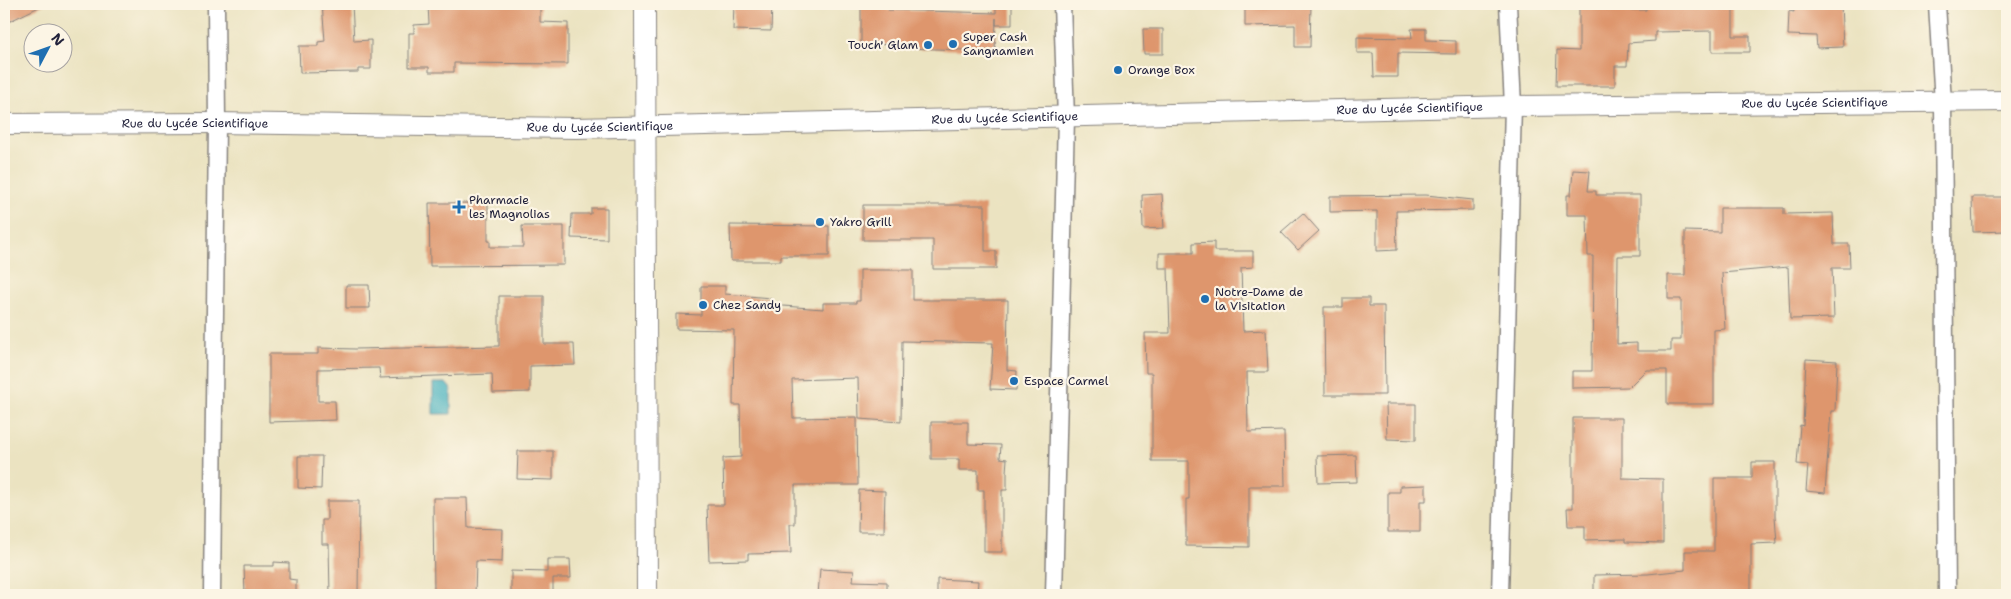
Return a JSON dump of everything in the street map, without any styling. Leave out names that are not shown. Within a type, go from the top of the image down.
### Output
[{"type":"street","points":[[212,595],[217,123],[216,4]]},
{"type":"street","points":[[644,4],[647,595]]},
{"type":"street","points":[[1054,595],[1066,118],[1062,4]]},
{"type":"street","points":[[1500,595],[1513,106],[1508,4]]},
{"type":"street","points":[[1937,4],[1942,103],[1947,595]]},
{"type":"street","name":"Rue du Lycée Scientifique","points":[[4,124],[217,123],[576,128],[1066,118],[1513,106],[2007,101]]},
{"type":"water","points":[[433,383],[446,383],[451,389],[451,414],[433,414]]},
{"type":"building","points":[[4,4],[45,4],[4,24]]},
{"type":"building","points":[[322,4],[352,4],[354,41],[371,40],[371,69],[358,69],[358,72],[300,73],[299,46],[318,46],[318,42],[325,41]]},
{"type":"building","points":[[428,4],[540,4],[540,22],[568,23],[568,64],[454,63],[454,72],[429,72],[429,67],[409,67],[409,33],[414,33],[414,25],[429,24]]},
{"type":"building","points":[[734,4],[772,4],[771,31],[733,30]]},
{"type":"building","points":[[861,4],[889,4],[888,10],[996,13],[996,4],[1012,4],[1012,25],[996,25],[996,18],[995,51],[906,48],[906,45],[861,44]]},
{"type":"building","points":[[1245,4],[1311,4],[1310,47],[1295,47],[1295,25],[1245,26]]},
{"type":"building","points":[[1579,4],[1616,4],[1616,10],[1646,10],[1646,4],[1681,4],[1681,8],[1712,8],[1712,4],[1733,4],[1733,36],[1750,36],[1750,52],[1712,52],[1712,31],[1655,32],[1655,41],[1628,43],[1627,66],[1615,66],[1615,86],[1556,86],[1557,50],[1579,51]]},
{"type":"building","points":[[1793,4],[1841,4],[1843,47],[1817,48],[1816,36],[1788,35],[1789,11],[1794,12]]},
{"type":"building","points":[[1143,29],[1163,29],[1163,54],[1144,54]]},
{"type":"building","points":[[1411,29],[1426,29],[1426,40],[1456,41],[1456,54],[1398,53],[1398,77],[1374,77],[1373,53],[1357,53],[1357,37],[1412,38]]},
{"type":"building","points":[[1573,170],[1590,171],[1588,191],[1596,191],[1596,195],[1640,195],[1640,256],[1618,256],[1617,344],[1637,343],[1637,351],[1671,351],[1671,340],[1681,340],[1681,299],[1668,299],[1668,275],[1685,275],[1685,231],[1720,232],[1720,208],[1784,208],[1784,214],[1833,213],[1834,244],[1849,244],[1850,268],[1832,268],[1834,318],[1790,319],[1788,267],[1722,273],[1725,329],[1714,330],[1714,404],[1667,404],[1667,370],[1646,370],[1629,387],[1572,388],[1572,371],[1592,371],[1593,256],[1588,256],[1587,215],[1567,215],[1567,195],[1571,195]]},
{"type":"building","points":[[1162,194],[1164,228],[1143,229],[1142,195]]},
{"type":"building","points":[[1426,195],[1473,200],[1473,210],[1396,211],[1397,250],[1377,251],[1377,211],[1330,212],[1330,196]]},
{"type":"building","points":[[1972,197],[2007,197],[2007,231],[1973,232]]},
{"type":"building","points":[[429,203],[488,203],[488,241],[490,241],[490,247],[523,247],[522,226],[564,226],[564,265],[430,266]]},
{"type":"building","points":[[863,205],[985,205],[985,251],[996,251],[996,269],[933,269],[933,240],[863,240]]},
{"type":"building","points":[[591,208],[607,208],[607,239],[571,238],[572,214],[591,214]]},
{"type":"building","points":[[1303,213],[1319,231],[1298,250],[1281,232]]},
{"type":"building","points":[[730,225],[829,226],[829,256],[781,256],[781,261],[731,261]]},
{"type":"building","points":[[1214,242],[1214,251],[1253,251],[1253,267],[1241,268],[1243,331],[1266,330],[1268,372],[1247,372],[1248,432],[1284,431],[1285,486],[1249,486],[1249,547],[1186,546],[1186,499],[1189,499],[1189,461],[1152,461],[1152,373],[1146,373],[1145,333],[1170,333],[1168,268],[1159,268],[1159,253],[1193,253],[1193,243]]},
{"type":"building","points":[[860,270],[913,270],[913,300],[1008,300],[1007,370],[1017,371],[1016,390],[990,389],[993,343],[902,341],[901,422],[859,419],[858,378],[792,380],[793,418],[857,417],[858,485],[795,485],[795,524],[790,524],[791,553],[748,554],[748,560],[709,561],[707,505],[724,505],[723,458],[741,457],[740,405],[733,405],[734,330],[676,329],[676,314],[701,315],[701,286],[725,286],[725,294],[771,298],[770,305],[823,309],[823,303],[856,303],[856,301],[860,301]]},
{"type":"building","points":[[346,285],[369,285],[370,308],[346,308]]},
{"type":"building","points":[[499,296],[544,296],[544,344],[574,344],[575,365],[530,366],[530,392],[493,393],[492,374],[380,378],[379,368],[318,369],[318,401],[335,401],[336,420],[269,422],[269,354],[318,354],[318,348],[499,346]]},
{"type":"building","points":[[1343,298],[1369,298],[1369,306],[1384,306],[1385,395],[1325,395],[1324,307],[1343,307]]},
{"type":"building","points":[[1806,359],[1837,361],[1835,411],[1831,411],[1825,493],[1806,491],[1808,465],[1797,464],[1800,425],[1803,426]]},
{"type":"building","points":[[1386,404],[1416,404],[1416,440],[1387,439]]},
{"type":"building","points":[[1573,418],[1622,418],[1622,478],[1663,479],[1663,543],[1625,542],[1625,539],[1585,540],[1585,526],[1568,526],[1567,508],[1573,508]]},
{"type":"building","points":[[931,422],[968,422],[968,444],[1001,445],[1000,458],[1007,459],[1007,490],[1002,490],[1002,552],[984,552],[984,490],[978,490],[978,470],[959,470],[959,459],[931,459]]},
{"type":"building","points":[[518,451],[553,451],[553,480],[517,479]]},
{"type":"building","points":[[1356,455],[1357,482],[1318,483],[1317,456]]},
{"type":"building","points":[[298,456],[322,456],[321,489],[298,488]]},
{"type":"building","points":[[1752,462],[1775,462],[1777,543],[1751,544],[1751,595],[1594,595],[1594,575],[1648,574],[1685,570],[1685,551],[1714,551],[1714,478],[1752,478]]},
{"type":"building","points":[[1426,485],[1426,501],[1420,501],[1420,532],[1388,532],[1388,492],[1400,492],[1400,486]]},
{"type":"building","points":[[859,490],[885,491],[884,532],[858,532]]},
{"type":"building","points":[[433,498],[467,498],[468,528],[503,529],[502,562],[476,561],[475,595],[434,595]]},
{"type":"building","points":[[327,501],[359,501],[358,595],[330,595],[329,544],[322,544],[322,520],[327,520]]},
{"type":"building","points":[[547,559],[570,559],[571,578],[553,578],[553,595],[511,595],[511,571],[547,572]]},
{"type":"building","points":[[274,562],[289,563],[289,579],[296,580],[296,595],[245,595],[244,566],[274,566]]},
{"type":"building","points":[[820,569],[854,571],[853,581],[887,582],[887,595],[818,595]]},
{"type":"building","points":[[937,579],[978,581],[977,595],[937,595]]},
{"type":"place","name":"Super Cash Sangnamien","points":[[953,44]]},
{"type":"place","name":"Touch' Glam","points":[[928,45]]},
{"type":"place","name":"Orange Box","points":[[1118,70]]},
{"type":"place","name":"Pharmacie les Magnolias","points":[[459,207]]},
{"type":"place","name":"Yakro Grill","points":[[820,222]]},
{"type":"place","name":"Notre-Dame de la Visitation","points":[[1205,299]]},
{"type":"place","name":"Chez Sandy","points":[[703,305]]},
{"type":"place","name":"Espace Carmel","points":[[1014,381]]}]
